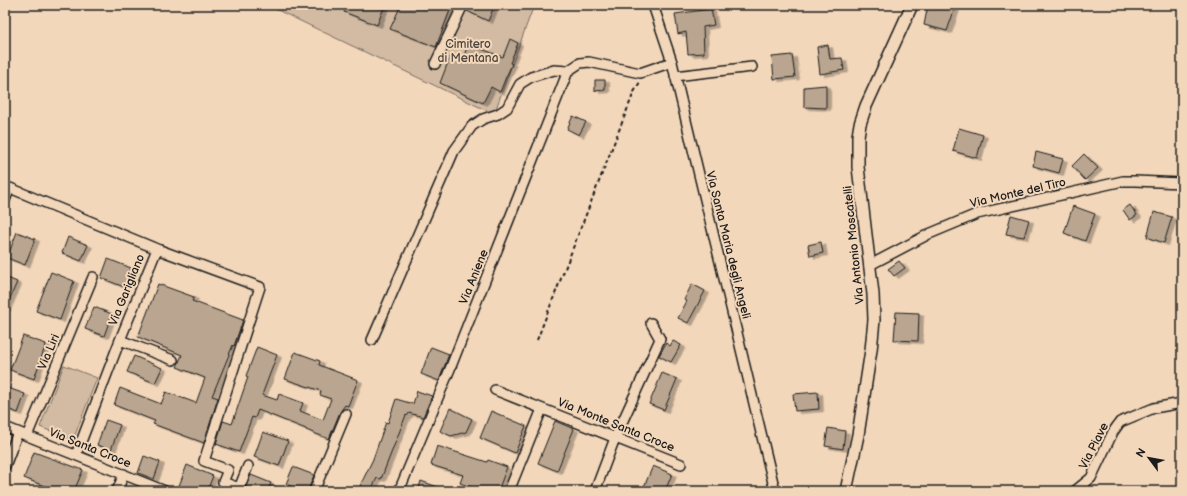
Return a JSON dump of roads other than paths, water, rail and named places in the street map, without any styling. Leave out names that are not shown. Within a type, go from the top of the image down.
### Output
[{"type":"street","points":[[435,64],[463,5]]},
{"type":"street","name":"Via Santa Maria degli Angeli","points":[[653,5],[672,62],[775,491]]},
{"type":"street","name":"Via Antonio Moscatelli","points":[[846,491],[858,435],[871,350],[874,307],[858,167],[857,146],[859,130],[866,106],[912,5]]},
{"type":"street","points":[[372,340],[454,151],[472,126],[483,119],[498,114],[507,108],[520,84],[531,77],[554,70],[568,71],[580,63],[589,62],[640,73],[672,62]]},
{"type":"street","points":[[675,76],[752,67]]},
{"type":"street","name":"Via Aniene","points":[[399,491],[450,369],[568,71]]},
{"type":"street","name":"Via Monte del Tiro","points":[[870,266],[929,234],[977,214],[1123,181],[1182,183]]},
{"type":"street","name":"Via Garigliano","points":[[5,200],[10,188],[156,249],[76,455]]},
{"type":"street","points":[[156,249],[260,287],[204,461],[228,470],[223,482],[238,489],[248,466]]},
{"type":"street","name":"Via Liri","points":[[5,466],[23,434],[93,277]]},
{"type":"street","points":[[594,491],[615,438],[660,339],[651,323]]},
{"type":"street","points":[[120,340],[173,360]]},
{"type":"street","name":"Via Monte Santa Croce","points":[[495,390],[681,464]]},
{"type":"street","name":"Via Piave","points":[[1075,491],[1091,478],[1113,432],[1120,422],[1154,408],[1182,403]]},
{"type":"street","name":"Via Monte Santa Croce","points":[[509,491],[542,409]]},
{"type":"street","points":[[314,491],[346,414]]},
{"type":"street","name":"Via Santa Croce","points":[[5,427],[165,491]]},
{"type":"street","points":[[117,491],[124,474]]},
{"type":"park label","name":"Cimitero di Mentana","points":[[468,51]]}]
